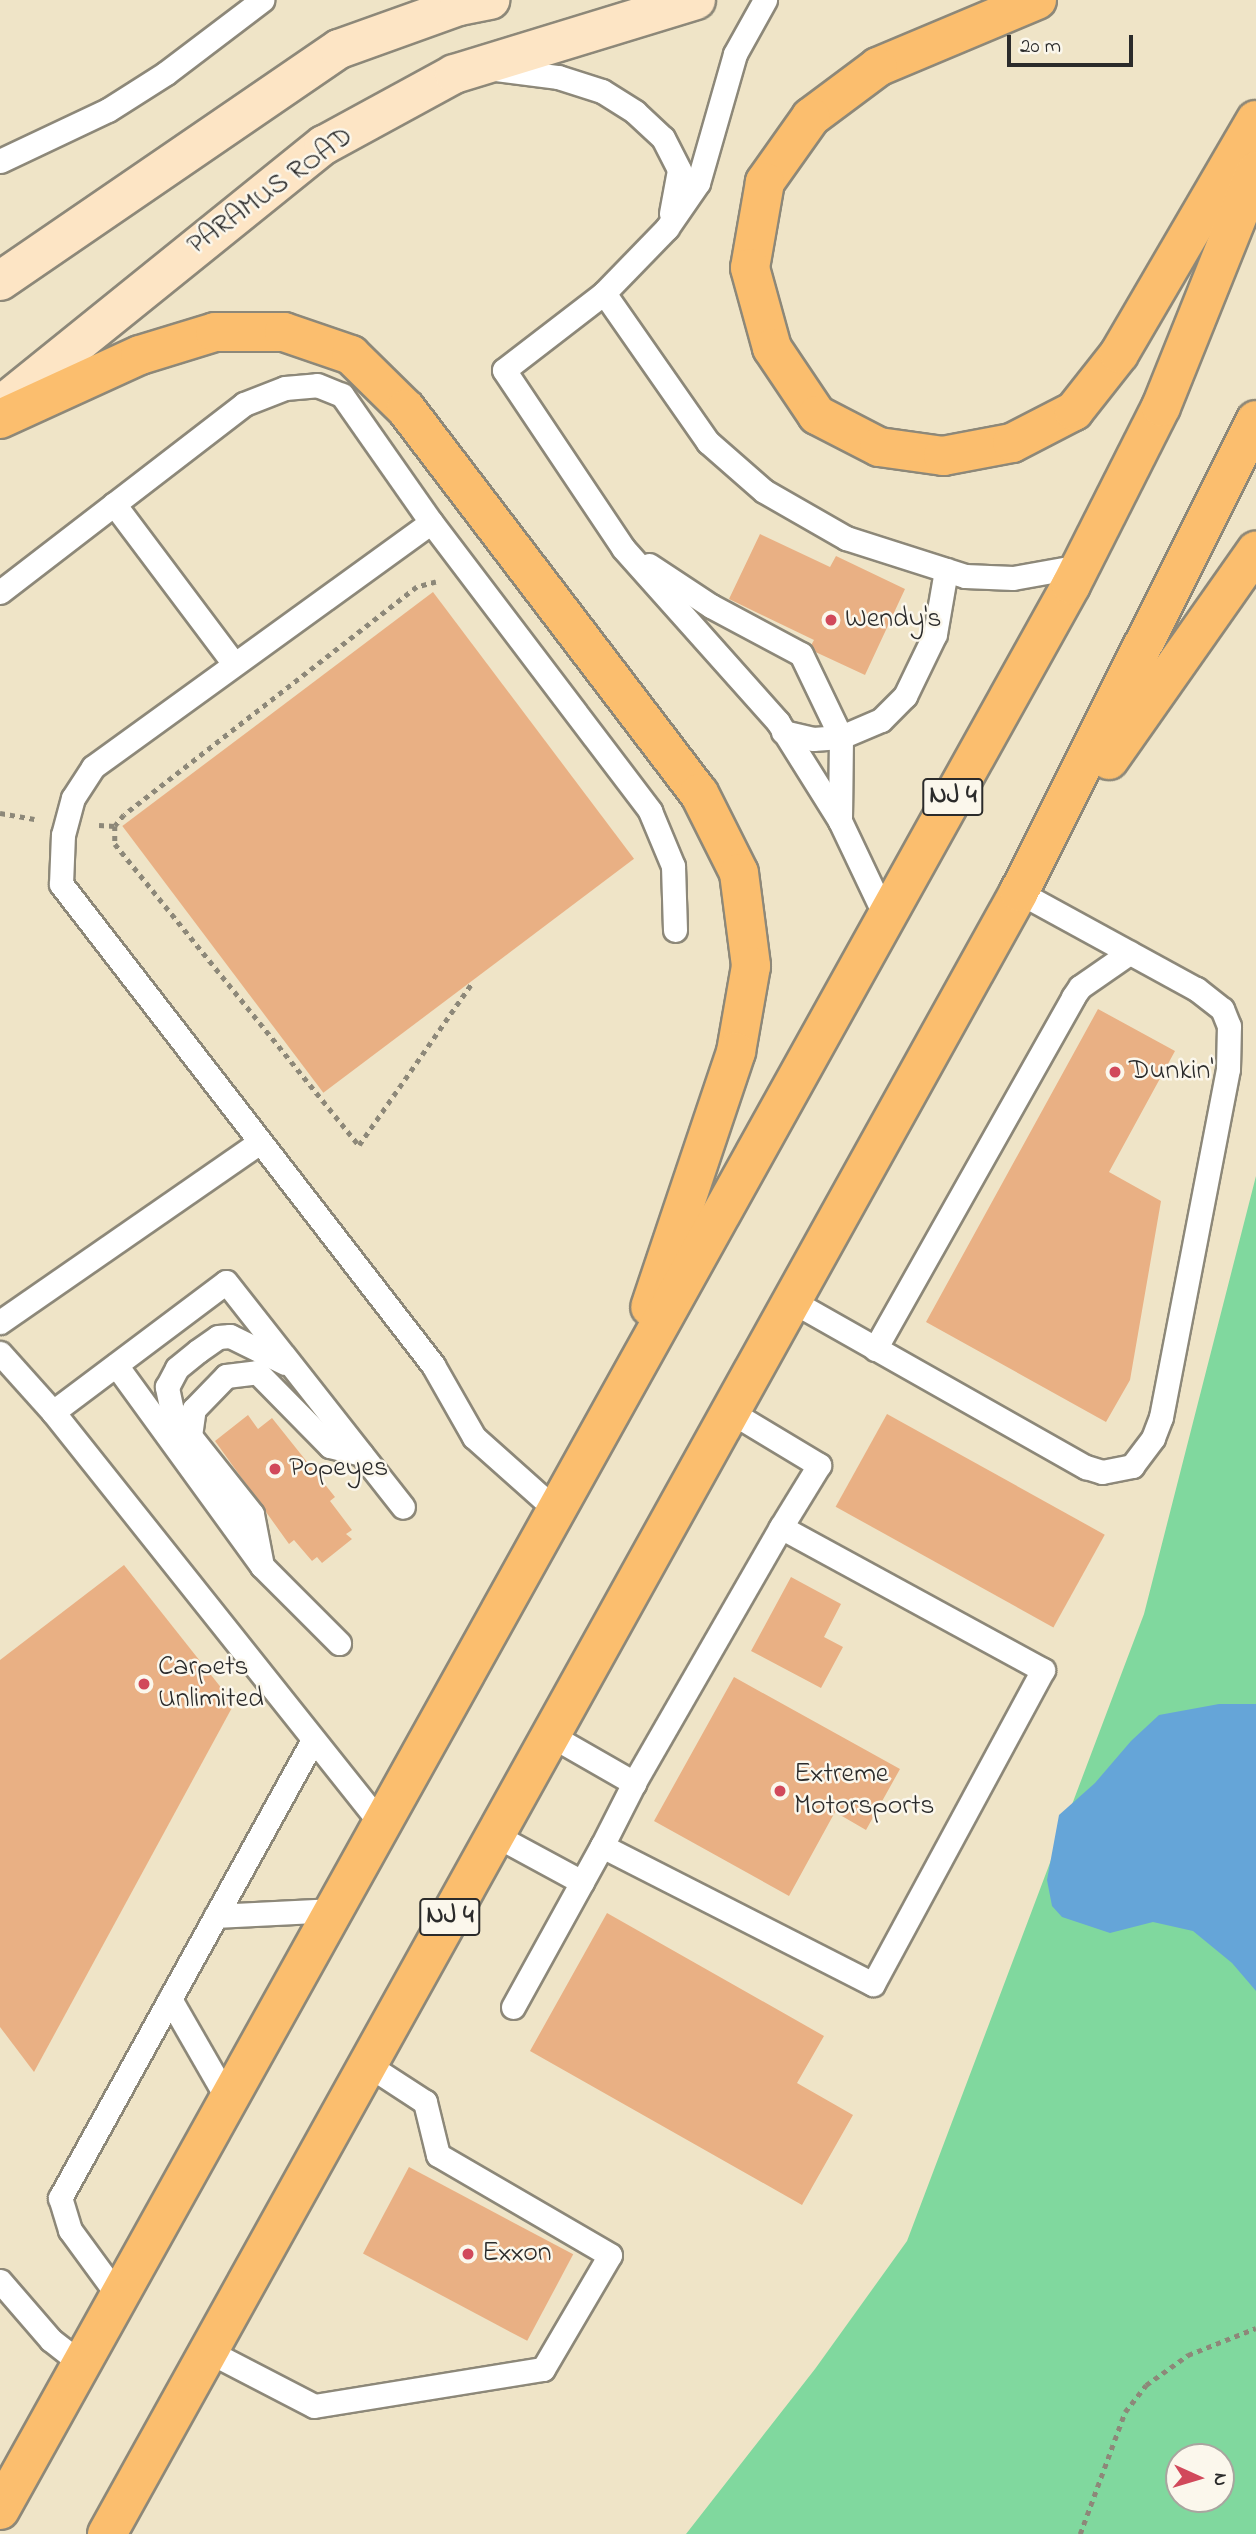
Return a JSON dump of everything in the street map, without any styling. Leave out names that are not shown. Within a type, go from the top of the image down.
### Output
[{"type":"highway","points":[[1037,0],[878,66],[811,117],[765,182],[750,268],[772,348],[817,415],[879,447],[943,456],[1012,443],[1074,411],[1119,354],[1256,120]]},
{"type":"highway","name":"NJ 4","points":[[0,2510],[1080,566],[1160,407],[1256,171]]},
{"type":"highway","points":[[0,419],[141,355],[215,332],[284,332],[351,355],[406,410],[699,793],[739,873],[751,966],[736,1052],[615,1406]]},
{"type":"highway","name":"NJ 4","points":[[107,2534],[1019,892],[1256,420]]},
{"type":"highway","points":[[1019,892],[1256,551]]},
{"type":"main road","points":[[0,281],[339,49],[419,0]]},
{"type":"main road","points":[[339,49],[459,6],[490,0]]},
{"type":"main road","name":"PARAMUS ROAD","points":[[0,406],[324,145],[454,74],[696,0]]},
{"type":"lane","points":[[0,161],[107,110],[166,73],[262,0]]},
{"type":"lane","points":[[765,0],[735,54],[698,183],[667,228],[604,293],[504,370],[623,548],[783,732],[840,821],[886,918]]},
{"type":"lane","points":[[479,67],[558,77],[602,90],[635,112],[663,138],[679,170],[667,228]]},
{"type":"lane","points":[[604,293],[708,442],[764,491],[846,538],[965,576],[1013,578],[1080,566]]},
{"type":"lane","points":[[0,592],[244,404],[285,388],[317,385],[342,395],[431,522],[650,811],[664,837],[673,866],[675,930]]},
{"type":"lane","points":[[114,504],[234,664]]},
{"type":"lane","points":[[431,522],[93,767],[73,799],[63,835],[61,884],[439,1373],[474,1437],[557,1511]]},
{"type":"lane","points":[[623,548],[711,606],[801,654],[841,737],[840,821]]},
{"type":"lane","points":[[783,732],[813,739],[841,737],[881,720],[905,696],[935,634],[946,570]]},
{"type":"lane","points":[[792,1301],[1086,1467],[1118,1471],[1132,1466],[1144,1454],[1161,1417],[1231,1045],[1222,1009],[1019,892]]},
{"type":"lane","points":[[875,1349],[1080,986],[1129,953]]},
{"type":"lane","points":[[0,1322],[260,1142]]},
{"type":"lane","points":[[53,1412],[226,1282],[402,1507]]},
{"type":"lane","points":[[262,1566],[252,1514],[172,1411],[167,1387],[177,1368],[218,1337],[244,1340],[294,1368]]},
{"type":"lane","points":[[0,1353],[53,1412],[382,1825]]},
{"type":"lane","points":[[116,1365],[262,1566],[339,1643]]},
{"type":"lane","points":[[190,1436],[194,1409],[226,1376],[257,1372],[330,1446],[361,1454]]},
{"type":"lane","points":[[513,2007],[634,1783],[819,1465],[731,1412]]},
{"type":"lane","points":[[602,1846],[873,1984],[1043,1670],[781,1527]]},
{"type":"lane","points":[[552,1736],[634,1783]]},
{"type":"lane","points":[[119,2297],[70,2230],[60,2198],[313,1740]]},
{"type":"lane","points":[[495,1835],[582,1882]]},
{"type":"lane","points":[[216,1916],[334,1910]]},
{"type":"lane","points":[[170,1999],[229,2100]]},
{"type":"lane","points":[[208,2351],[314,2406],[543,2369],[610,2255],[438,2155],[425,2102],[369,2065]]},
{"type":"lane","points":[[0,2281],[51,2340],[69,2354],[85,2358]]},
{"type":"path","points":[[449,584],[432,582],[418,587],[124,815],[115,825],[116,844],[359,1145],[472,983]]},
{"type":"path","points":[[1080,2534],[1125,2412],[1146,2385],[1188,2355],[1256,2328]]},
{"type":"green space","points":[[1256,1176],[1256,2534],[686,2534],[815,2369],[907,2241],[1144,1614]]},
{"type":"water","points":[[1219,1704],[1256,1704],[1256,1991],[1232,1963],[1193,1931],[1153,1922],[1110,1933],[1062,1917],[1052,1906],[1047,1880],[1059,1815],[1095,1783],[1131,1741],[1159,1715]]},
{"type":"building","name":"Wendy's","points":[[760,534],[830,567],[836,556],[905,589],[865,675],[809,649],[814,640],[729,599]]},
{"type":"building","points":[[433,592],[634,859],[323,1093],[122,826]]},
{"type":"building","points":[[1098,1009],[1175,1051],[1109,1172],[1161,1201],[1130,1380],[1106,1422],[926,1322]]},
{"type":"building","points":[[887,1414],[1105,1535],[1053,1627],[836,1507]]},
{"type":"building","name":"Popeyes","points":[[248,1415],[258,1429],[272,1418],[335,1497],[330,1501],[352,1530],[346,1534],[352,1539],[322,1563],[317,1557],[312,1561],[294,1540],[289,1544],[215,1441]]},
{"type":"building","points":[[124,1565],[234,1704],[34,2072],[0,2027],[0,1660]]},
{"type":"building","points":[[791,1577],[841,1604],[824,1637],[843,1647],[821,1688],[751,1651]]},
{"type":"building","name":"Extreme Motorsports","points":[[734,1677],[900,1769],[866,1830],[835,1812],[789,1896],[654,1821]]},
{"type":"building","points":[[607,1913],[824,2036],[797,2083],[853,2115],[802,2205],[530,2051]]},
{"type":"building","name":"Exxon","points":[[409,2167],[573,2254],[527,2341],[363,2254]]},
{"type":"place","name":"Wendy's","points":[[831,620]]},
{"type":"place","name":"Dunkin'","points":[[1115,1072]]},
{"type":"place","name":"Popeyes","points":[[275,1469]]},
{"type":"place","name":"Carpets Unlimited","points":[[144,1684]]},
{"type":"place","name":"Extreme Motorsports","points":[[780,1791]]},
{"type":"place","name":"Exxon","points":[[468,2254]]}]
